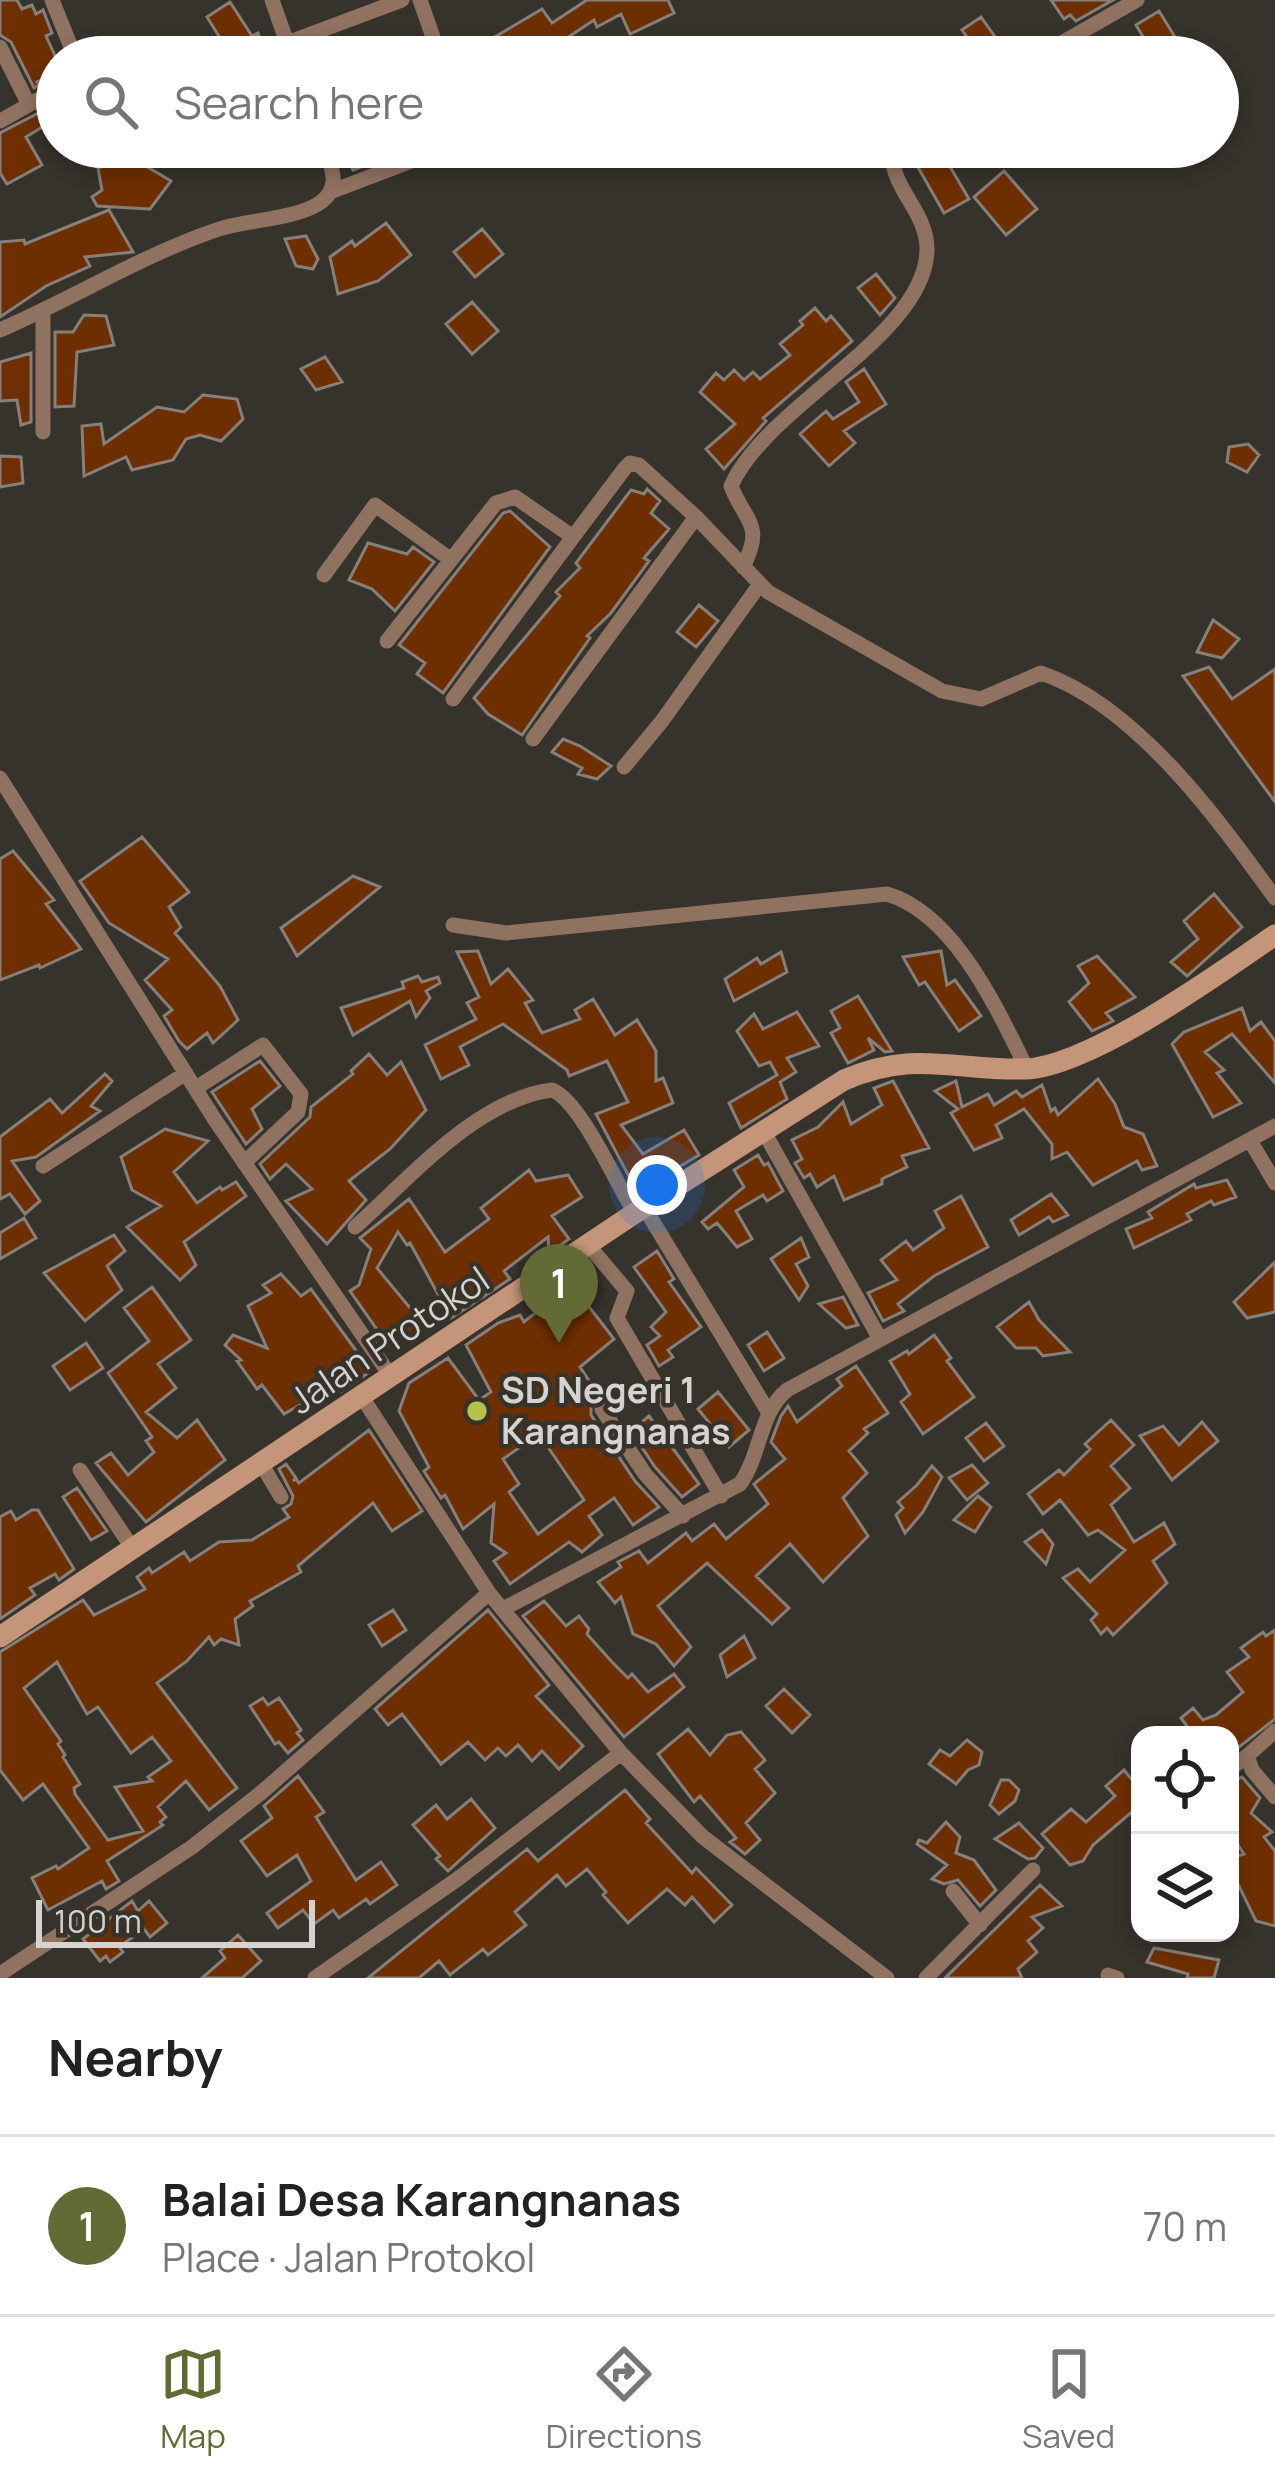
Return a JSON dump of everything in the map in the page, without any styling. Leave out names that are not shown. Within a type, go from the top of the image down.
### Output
[{"type":"street","points":[[52,0],[67,36]]},
{"type":"street","points":[[272,0],[285,36]]},
{"type":"street","points":[[321,36],[402,0]]},
{"type":"street","points":[[420,0],[433,36]]},
{"type":"street","points":[[1074,36],[1137,0]]},
{"type":"street","points":[[0,47],[28,103]]},
{"type":"street","points":[[0,121],[36,99]]},
{"type":"street","points":[[330,192],[335,179],[332,168]]},
{"type":"street","points":[[0,330],[140,260],[222,228],[313,206],[330,192],[392,168]]},
{"type":"street","points":[[743,567],[754,539],[753,524],[731,486],[738,471],[801,402],[900,313],[919,286],[927,243],[920,213],[894,168]]},
{"type":"street","points":[[43,311],[43,433]]},
{"type":"street","points":[[453,699],[630,463],[639,465],[760,584],[793,607],[962,698],[981,700],[1041,673],[1068,682],[1102,704],[1146,742],[1275,898]]},
{"type":"street","points":[[387,641],[484,514],[506,497],[523,502],[573,537]]},
{"type":"street","points":[[324,575],[375,505],[450,560]]},
{"type":"street","points":[[533,739],[696,517]]},
{"type":"street","points":[[624,767],[662,722],[760,584]]},
{"type":"street","points":[[0,778],[244,1162],[392,1378]]},
{"type":"street","points":[[453,925],[506,933],[887,894],[912,901],[966,961],[990,995],[1027,1069]]},
{"type":"street","name":"Jalan Protokol","points":[[0,1637],[640,1210],[844,1081],[875,1067],[904,1062],[1027,1069],[1056,1062],[1117,1036],[1275,935]]},
{"type":"street","points":[[43,1166],[191,1080],[263,1045],[302,1094],[298,1112],[244,1162]]},
{"type":"street","points":[[355,1227],[463,1131],[512,1104],[552,1090],[561,1092],[769,1413]]},
{"type":"street","points":[[503,1609],[740,1484],[749,1472],[775,1401],[787,1390],[1275,1126]]},
{"type":"street","points":[[764,1132],[880,1339]]},
{"type":"street","points":[[1251,1142],[1275,1183]]},
{"type":"street","points":[[589,1246],[627,1291],[616,1318],[721,1496]]},
{"type":"street","points":[[362,1397],[489,1593],[621,1753],[703,1837],[887,1978]]},
{"type":"street","points":[[602,1409],[645,1474],[683,1516]]},
{"type":"street","points":[[262,1465],[281,1497]]},
{"type":"street","points":[[80,1470],[133,1549]]},
{"type":"street","points":[[0,1974],[192,1847],[262,1792],[489,1593]]},
{"type":"street","points":[[1239,1762],[1275,1731]]},
{"type":"street","points":[[315,1978],[443,1890],[621,1753]]},
{"type":"street","points":[[1247,1756],[1252,1770],[1275,1797]]},
{"type":"street","points":[[926,1978],[1033,1870]]},
{"type":"street","points":[[953,1891],[980,1924]]},
{"type":"building","points":[[0,0],[17,0],[22,9],[32,5],[36,14],[43,10],[52,33],[36,36],[36,87],[11,42],[0,35]]},
{"type":"building","points":[[587,0],[668,0],[674,13],[630,34],[621,14],[597,27],[594,20],[570,36],[496,36],[542,9],[552,23]]},
{"type":"building","points":[[1051,0],[1113,0],[1076,21],[1070,15],[1064,19]]},
{"type":"building","points":[[230,2],[252,36],[219,36],[207,17]]},
{"type":"building","points":[[1159,11],[1174,36],[1143,36],[1136,25]]},
{"type":"building","points":[[981,17],[994,36],[966,36],[962,30]]},
{"type":"building","points":[[36,114],[36,131],[26,137],[36,154],[36,168],[7,184],[0,173],[0,133]]},
{"type":"building","points":[[98,168],[149,168],[171,181],[150,209],[97,206],[92,197],[102,190]]},
{"type":"building","points":[[918,168],[951,168],[969,199],[944,213]]},
{"type":"building","points":[[1004,171],[1037,209],[1006,235],[974,197]]},
{"type":"building","points":[[109,210],[133,252],[85,257],[90,266],[46,286],[0,317],[0,242],[24,240],[25,244]]},
{"type":"building","points":[[386,223],[411,255],[378,281],[338,294],[330,257]]},
{"type":"building","points":[[482,229],[503,254],[475,277],[454,252]]},
{"type":"building","points":[[306,236],[318,259],[313,269],[296,266],[285,239]]},
{"type":"building","points":[[876,274],[895,298],[880,315],[858,288]]},
{"type":"building","points":[[472,302],[498,331],[472,354],[446,324]]},
{"type":"building","points":[[815,308],[826,321],[831,316],[852,341],[763,418],[766,421],[724,469],[706,449],[735,424],[700,392],[716,373],[724,380],[734,370],[744,380],[753,372],[760,379],[790,355],[780,344]]},
{"type":"building","points":[[84,315],[106,316],[114,345],[77,352],[74,406],[55,407],[55,332],[73,332]]},
{"type":"building","points":[[31,353],[31,422],[21,425],[17,400],[0,401],[0,362]]},
{"type":"building","points":[[325,357],[342,382],[316,390],[301,369]]},
{"type":"building","points":[[864,369],[886,404],[844,431],[855,443],[829,466],[800,434],[826,411],[833,419],[859,402],[846,382]]},
{"type":"building","points":[[203,395],[237,399],[243,419],[221,441],[200,435],[186,439],[173,460],[132,470],[126,457],[84,476],[82,426],[101,424],[104,444],[157,407],[184,412]]},
{"type":"building","points":[[1248,444],[1259,455],[1247,472],[1227,462],[1229,447]]},
{"type":"building","points":[[0,456],[21,457],[23,483],[0,487]]},
{"type":"building","points":[[647,489],[660,501],[651,513],[669,529],[644,558],[649,561],[611,613],[587,636],[590,638],[522,735],[488,714],[474,698],[560,596],[556,592],[580,568],[576,563],[631,490],[644,494]]},
{"type":"building","points":[[510,511],[550,547],[443,693],[417,674],[425,663],[399,645],[503,513]]},
{"type":"building","points":[[368,543],[407,554],[413,547],[434,562],[395,611],[372,589],[349,580]]},
{"type":"building","points":[[699,605],[718,621],[696,647],[677,632]]},
{"type":"building","points":[[1213,620],[1239,639],[1222,658],[1197,652]]},
{"type":"building","points":[[1209,667],[1232,699],[1275,669],[1275,802],[1183,676]]},
{"type":"building","points":[[563,739],[611,766],[597,779],[578,774],[582,768],[552,752]]},
{"type":"building","points":[[142,837],[189,892],[169,907],[181,927],[175,933],[220,986],[238,1020],[213,1043],[207,1033],[187,1049],[179,1041],[164,1016],[172,1010],[145,980],[168,959],[109,923],[80,881]]},
{"type":"building","points":[[13,851],[54,900],[46,904],[81,949],[0,980],[0,859]]},
{"type":"building","points":[[353,876],[380,887],[297,956],[281,928]]},
{"type":"building","points":[[1214,894],[1242,927],[1187,976],[1171,962],[1198,939],[1184,921]]},
{"type":"building","points":[[478,951],[491,984],[508,969],[533,1000],[525,1003],[542,1033],[580,1019],[575,1010],[593,999],[615,1035],[637,1020],[656,1051],[656,1081],[663,1078],[673,1103],[621,1125],[643,1154],[684,1130],[699,1155],[634,1186],[596,1114],[628,1102],[607,1061],[569,1076],[503,1024],[460,1047],[469,1065],[441,1079],[425,1045],[476,1019],[467,1003],[479,997],[457,952]]},
{"type":"building","points":[[941,951],[947,985],[955,980],[981,1016],[959,1031],[925,982],[919,985],[903,957]]},
{"type":"building","points":[[781,952],[787,972],[734,1001],[725,979],[757,958],[761,964]]},
{"type":"building","points":[[1097,956],[1135,997],[1106,1013],[1113,1021],[1092,1031],[1069,1002],[1089,983],[1078,966]]},
{"type":"building","points":[[418,976],[422,982],[438,977],[440,983],[426,991],[430,998],[416,1017],[410,1001],[353,1035],[341,1008],[404,988],[402,982]]},
{"type":"building","points":[[858,996],[892,1051],[885,1052],[868,1038],[874,1050],[848,1063],[831,1033],[840,1028],[831,1011]]},
{"type":"building","points":[[1242,1008],[1250,1031],[1261,1022],[1275,1041],[1275,1083],[1232,1034],[1205,1052],[1224,1070],[1217,1073],[1241,1103],[1213,1117],[1172,1044],[1184,1032]]},
{"type":"building","points":[[797,1012],[819,1046],[787,1058],[796,1072],[780,1082],[787,1099],[741,1128],[729,1103],[777,1075],[770,1062],[759,1066],[737,1031],[754,1014],[763,1029]]},
{"type":"building","points":[[369,1054],[387,1075],[401,1062],[426,1110],[390,1149],[349,1181],[366,1200],[327,1244],[286,1201],[312,1189],[286,1164],[270,1179],[260,1164],[310,1117],[311,1107],[353,1074]]},
{"type":"building","points":[[260,1061],[280,1086],[252,1109],[262,1129],[246,1144],[212,1092]]},
{"type":"building","points":[[105,1074],[112,1081],[91,1106],[100,1111],[36,1157],[12,1161],[40,1201],[25,1214],[10,1194],[0,1199],[0,1137],[50,1099],[62,1113]]},
{"type":"building","points":[[1098,1079],[1124,1127],[1143,1134],[1157,1166],[1142,1170],[1137,1161],[1093,1185],[1067,1152],[1052,1159],[1052,1144],[1024,1109],[996,1125],[1002,1138],[974,1150],[951,1113],[958,1109],[935,1091],[956,1081],[962,1107],[988,1094],[994,1105],[1016,1091],[1022,1097],[1042,1085],[1051,1111],[1055,1108],[1058,1115]]},
{"type":"building","points":[[893,1081],[929,1148],[902,1156],[907,1167],[844,1200],[834,1176],[817,1187],[810,1174],[804,1178],[795,1163],[802,1159],[792,1140],[818,1127],[843,1102],[851,1124],[882,1105],[874,1088]]},
{"type":"building","points":[[165,1129],[208,1141],[174,1172],[197,1203],[236,1182],[246,1196],[184,1242],[196,1265],[180,1280],[127,1227],[161,1206],[132,1190],[121,1157]]},
{"type":"building","points":[[758,1155],[764,1165],[768,1163],[783,1191],[767,1201],[763,1195],[736,1211],[752,1239],[737,1247],[717,1223],[708,1229],[702,1222],[744,1187],[734,1170]]},
{"type":"building","points":[[529,1170],[536,1181],[568,1175],[582,1197],[552,1216],[569,1239],[549,1253],[548,1237],[504,1271],[510,1279],[451,1318],[410,1243],[398,1232],[377,1268],[425,1326],[405,1341],[400,1334],[383,1338],[350,1291],[359,1285],[371,1249],[360,1238],[409,1199],[445,1252],[489,1219],[481,1208]]},
{"type":"building","points":[[1227,1180],[1236,1197],[1214,1205],[1211,1201],[1187,1214],[1191,1220],[1134,1248],[1126,1229],[1152,1218],[1148,1212],[1194,1184],[1196,1188]]},
{"type":"building","points":[[1051,1194],[1068,1215],[1053,1222],[1049,1217],[1019,1235],[1011,1220]]},
{"type":"building","points":[[961,1196],[988,1247],[934,1276],[898,1304],[904,1311],[883,1321],[868,1293],[897,1280],[881,1260],[906,1241],[913,1250],[944,1228],[935,1211]]},
{"type":"building","points":[[24,1218],[36,1238],[0,1259],[0,1233]]},
{"type":"building","points":[[114,1235],[125,1251],[107,1266],[122,1290],[85,1321],[44,1273]]},
{"type":"building","points":[[801,1238],[809,1257],[796,1264],[808,1286],[799,1300],[771,1259]]},
{"type":"building","points":[[657,1251],[674,1279],[669,1282],[701,1327],[668,1350],[673,1357],[659,1366],[647,1345],[660,1336],[651,1327],[666,1312],[634,1267]]},
{"type":"building","points":[[1275,1262],[1275,1312],[1247,1318],[1234,1302]]},
{"type":"building","points":[[281,1274],[301,1296],[311,1289],[371,1371],[342,1391],[333,1378],[312,1398],[284,1414],[262,1385],[257,1389],[237,1361],[241,1360],[225,1345],[233,1335],[267,1348],[248,1306],[271,1293],[263,1285]]},
{"type":"building","points":[[152,1287],[191,1340],[158,1364],[176,1388],[146,1412],[177,1438],[197,1420],[225,1460],[146,1522],[96,1463],[111,1453],[128,1475],[154,1452],[146,1441],[152,1437],[108,1373],[149,1341],[124,1308]]},
{"type":"building","points":[[843,1297],[858,1325],[846,1328],[819,1304]]},
{"type":"building","points":[[583,1299],[614,1339],[580,1367],[600,1397],[591,1405],[591,1415],[635,1481],[659,1507],[633,1525],[614,1498],[589,1516],[602,1535],[582,1552],[569,1542],[510,1584],[494,1561],[506,1553],[491,1543],[494,1504],[463,1529],[445,1495],[441,1498],[424,1471],[429,1467],[399,1411],[409,1383],[448,1358],[479,1400],[491,1392],[466,1345],[498,1323],[520,1315],[524,1322],[545,1305],[556,1319]],"holes":[[[539,1434],[584,1500],[538,1534],[509,1492],[519,1484],[503,1459]]]},
{"type":"building","points":[[1029,1302],[1039,1320],[1070,1352],[1043,1356],[1036,1348],[1016,1348],[997,1327]]},
{"type":"building","points":[[767,1332],[784,1358],[764,1371],[748,1345]]},
{"type":"building","points":[[934,1335],[974,1397],[923,1434],[901,1402],[910,1394],[890,1361],[909,1354]]},
{"type":"building","points":[[86,1343],[103,1368],[70,1390],[53,1366]]},
{"type":"building","points":[[856,1366],[888,1413],[864,1429],[868,1433],[849,1451],[867,1473],[843,1498],[868,1536],[823,1582],[790,1544],[756,1576],[789,1608],[772,1624],[707,1563],[658,1606],[691,1647],[674,1666],[656,1644],[633,1634],[621,1597],[615,1603],[598,1582],[621,1567],[618,1562],[639,1551],[648,1563],[686,1533],[692,1541],[714,1524],[726,1539],[768,1504],[754,1484],[785,1459],[771,1442],[781,1416],[788,1406],[797,1422],[842,1386],[837,1379]]},
{"type":"building","points":[[718,1392],[749,1430],[729,1447],[698,1409]]},
{"type":"building","points":[[649,1416],[699,1484],[682,1497],[631,1431]]},
{"type":"building","points":[[1111,1420],[1134,1445],[1111,1466],[1130,1488],[1111,1505],[1134,1542],[1164,1523],[1175,1544],[1153,1561],[1167,1583],[1113,1635],[1107,1628],[1101,1634],[1091,1620],[1097,1614],[1063,1578],[1078,1569],[1090,1582],[1125,1550],[1098,1530],[1088,1535],[1060,1500],[1043,1514],[1028,1494],[1059,1470],[1064,1475],[1090,1449],[1085,1444]]},
{"type":"building","points":[[1202,1422],[1218,1441],[1172,1480],[1140,1436],[1163,1426],[1179,1445]]},
{"type":"building","points":[[986,1423],[1004,1446],[984,1461],[966,1438]]},
{"type":"building","points":[[369,1430],[422,1511],[392,1531],[373,1503],[298,1566],[301,1572],[250,1601],[253,1606],[235,1619],[239,1645],[221,1639],[214,1645],[209,1637],[157,1683],[237,1788],[209,1810],[186,1781],[158,1807],[166,1817],[160,1822],[163,1825],[107,1861],[119,1881],[106,1889],[102,1881],[48,1910],[32,1878],[58,1869],[89,1848],[43,1784],[23,1800],[0,1770],[0,1652],[83,1600],[94,1615],[145,1589],[137,1577],[184,1552],[190,1561],[219,1542],[252,1540],[289,1517],[283,1509],[293,1496],[279,1469],[286,1464],[296,1478],[293,1481],[299,1483]],"holes":[[[57,1662],[87,1714],[98,1707],[131,1753],[152,1737],[171,1761],[148,1777],[152,1781],[115,1787],[143,1831],[108,1840],[75,1794],[80,1784],[63,1757],[61,1741],[24,1688]]]},
{"type":"building","points":[[972,1465],[988,1483],[967,1500],[949,1478]]},
{"type":"building","points":[[932,1466],[942,1477],[905,1533],[896,1515],[903,1508],[898,1502]]},
{"type":"building","points":[[77,1488],[107,1531],[91,1540],[63,1497]]},
{"type":"building","points":[[978,1496],[991,1507],[975,1532],[954,1520]]},
{"type":"building","points":[[38,1510],[74,1569],[59,1580],[55,1574],[30,1588],[35,1595],[0,1619],[0,1517],[11,1511],[16,1520]]},
{"type":"building","points":[[1042,1530],[1053,1544],[1046,1564],[1025,1542]]},
{"type":"building","points":[[544,1601],[566,1626],[579,1616],[589,1629],[587,1634],[612,1662],[648,1692],[674,1674],[684,1687],[624,1737],[523,1616]]},
{"type":"building","points":[[393,1610],[406,1630],[382,1646],[369,1625]]},
{"type":"building","points":[[488,1610],[549,1685],[536,1696],[583,1746],[559,1769],[542,1751],[532,1761],[518,1745],[506,1756],[498,1748],[485,1760],[468,1742],[441,1764],[402,1714],[388,1725],[375,1709]]},
{"type":"building","points":[[1275,1630],[1275,1719],[1239,1747],[1239,1726],[1187,1726],[1181,1718],[1193,1708],[1203,1720],[1243,1692],[1227,1672],[1249,1657],[1241,1648],[1263,1632],[1266,1636]]},
{"type":"building","points":[[744,1636],[755,1658],[727,1677],[720,1655]]},
{"type":"building","points":[[784,1689],[810,1715],[792,1733],[766,1706]]},
{"type":"building","points":[[263,1698],[268,1705],[279,1698],[301,1730],[297,1733],[303,1740],[288,1753],[279,1742],[275,1744],[250,1706]]},
{"type":"building","points":[[688,1729],[710,1755],[727,1735],[741,1732],[765,1760],[755,1769],[775,1793],[746,1823],[760,1840],[745,1854],[730,1842],[736,1838],[700,1796],[694,1802],[658,1754]]},
{"type":"building","points":[[967,1740],[982,1752],[979,1765],[956,1784],[929,1764],[940,1750],[950,1756]]},
{"type":"building","points":[[1124,1770],[1131,1779],[1131,1813],[1093,1845],[1083,1861],[1070,1865],[1042,1834],[1071,1809],[1086,1822],[1115,1796],[1106,1786]]},
{"type":"building","points":[[298,1776],[324,1812],[316,1817],[356,1880],[381,1862],[397,1885],[339,1918],[333,1910],[314,1924],[303,1910],[278,1928],[267,1913],[311,1881],[297,1855],[267,1876],[241,1841],[272,1818],[264,1806]]},
{"type":"building","points":[[1239,1778],[1260,1798],[1251,1813],[1272,1832],[1264,1837],[1275,1851],[1275,1926],[1256,1921],[1239,1886],[1239,1855],[1244,1854],[1239,1846]]},
{"type":"building","points":[[1001,1780],[1009,1780],[1019,1790],[1015,1801],[999,1814],[990,1805]]},
{"type":"building","points":[[625,1790],[650,1819],[646,1823],[692,1873],[696,1868],[732,1905],[714,1922],[692,1897],[685,1905],[667,1889],[628,1923],[587,1869],[566,1886],[557,1875],[515,1912],[526,1925],[488,1955],[483,1949],[450,1975],[439,1961],[419,1978],[368,1978],[527,1849],[538,1861]]},
{"type":"building","points":[[471,1799],[495,1828],[448,1871],[413,1825],[436,1805],[447,1819]]},
{"type":"building","points":[[946,1822],[960,1837],[956,1853],[974,1860],[996,1890],[980,1906],[958,1880],[944,1884],[932,1879],[947,1865],[917,1844],[919,1840],[927,1843]]},
{"type":"building","points":[[1019,1823],[1043,1848],[1035,1858],[1028,1859],[995,1839]]},
{"type":"building","points":[[1040,1885],[1062,1906],[1032,1917],[1043,1928],[1028,1941],[1037,1952],[1018,1969],[1022,1978],[945,1978]]},
{"type":"building","points":[[132,1901],[138,1911],[149,1901],[167,1923],[150,1937],[144,1929],[119,1947],[123,1952],[110,1962],[106,1956],[100,1961],[83,1939]]},
{"type":"building","points":[[238,1935],[261,1961],[242,1978],[202,1978],[225,1958],[220,1951]]},
{"type":"building","points":[[1154,1948],[1219,1960],[1214,1978],[1187,1978],[1188,1974],[1147,1962]]},
{"type":"place","name":"Balai Desa Karangnanas","points":[[559,1343]]},
{"type":"place","name":"SD Negeri 1 Karangnanas","points":[[477,1411]]}]
